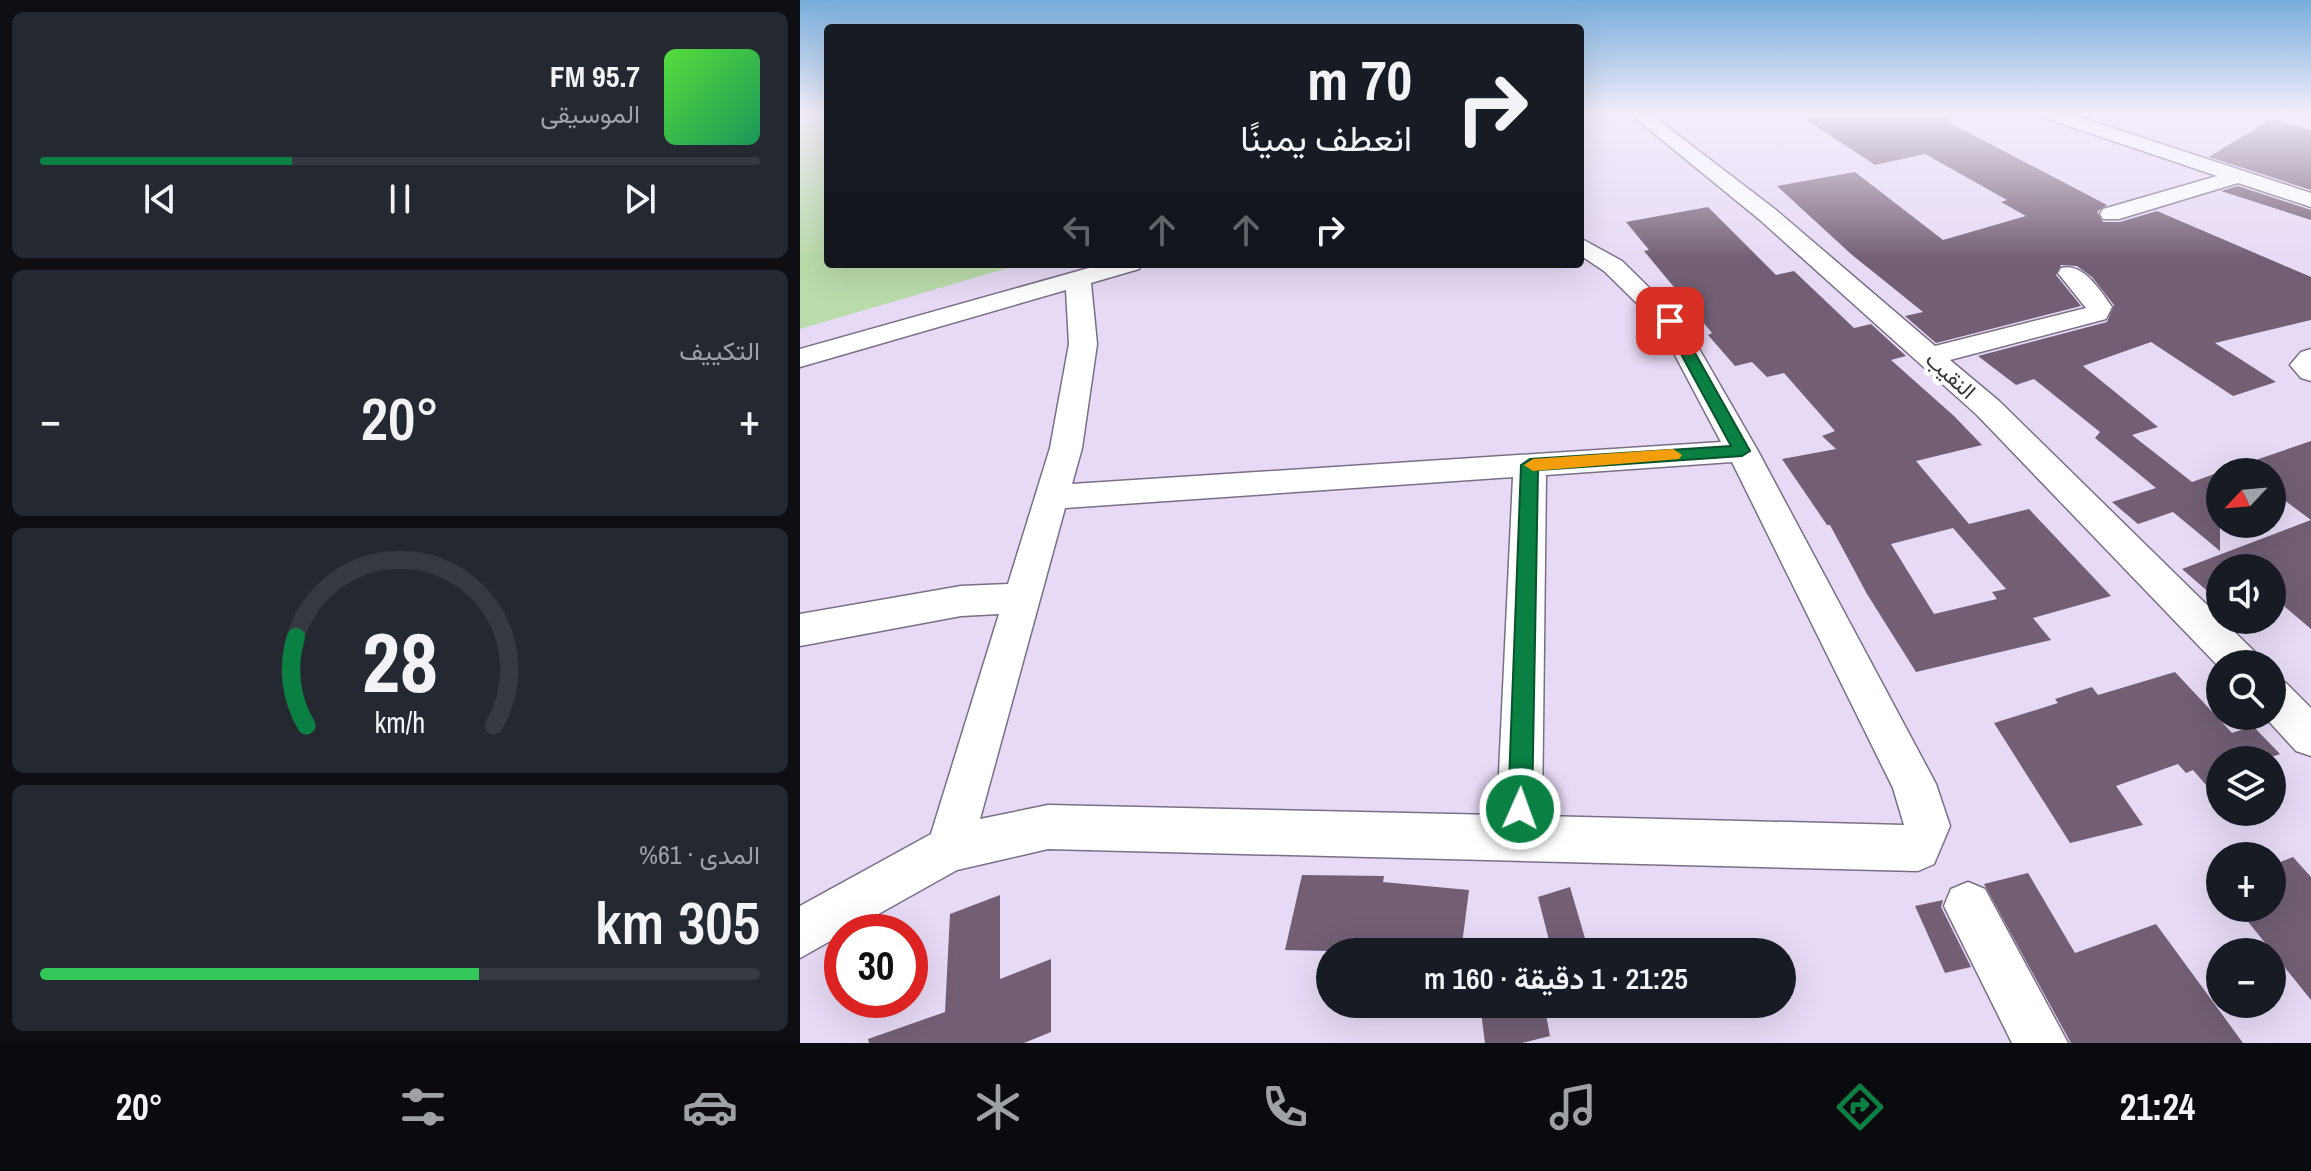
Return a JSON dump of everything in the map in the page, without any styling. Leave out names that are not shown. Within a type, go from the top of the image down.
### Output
[{"type":"street","name":"النقيب","points":[[1700,162],[1768,215],[1931,356],[2021,439],[2227,650]]},
{"type":"street","points":[[2195,162],[2311,200]]},
{"type":"street","points":[[2111,214],[2238,176]]},
{"type":"street","points":[[800,933],[949,849],[1048,827],[1918,848],[1927,826],[1914,784],[1742,451],[1670,321],[1613,266],[1584,248]]},
{"type":"street","points":[[800,358],[1117,268]]},
{"type":"street","points":[[1931,356],[2097,313],[2099,307],[2093,298],[2070,273]]},
{"type":"street","points":[[949,849],[1066,448],[1083,344],[1078,280]]},
{"type":"street","points":[[2311,358],[2304,365],[2311,372]]},
{"type":"street","points":[[1052,497],[1742,451]]},
{"type":"street","points":[[1519,840],[1530,465]]},
{"type":"street","points":[[800,630],[961,601],[1023,598]]},
{"type":"street","points":[[2286,711],[2311,737]]},
{"type":"street","points":[[1968,906],[2041,1043]]},
{"type":"green space","points":[[800,162],[824,162],[824,268],[1007,268],[800,329]]},
{"type":"building","points":[[1939,162],[2024,162],[2107,205],[2097,212],[2103,222],[2120,222],[2157,211],[2311,277],[2311,320],[2215,343],[2276,382],[2233,396],[2151,342],[2083,366],[2158,427],[2132,435],[2192,482],[2206,477],[2206,538],[2220,538],[2220,551],[2173,512],[2138,524],[2112,502],[2156,488],[2095,438],[2100,432],[2034,379],[2016,385],[1978,356],[2107,322],[2114,305],[2092,277],[2077,266],[2061,265],[2056,275],[2081,306],[1936,343],[1905,316],[1923,312],[1851,254],[1777,186],[1855,172],[1943,240],[2026,216],[2001,202],[2007,200]]},
{"type":"building","points":[[2223,162],[2311,162],[2311,190]]},
{"type":"building","points":[[2238,186],[2311,210],[2311,220],[2221,191]]},
{"type":"building","points":[[1708,207],[1776,275],[1794,271],[1854,328],[1871,324],[1906,356],[1891,360],[1982,445],[1916,461],[1969,524],[2029,509],[2111,596],[2033,618],[2051,640],[1916,672],[1867,594],[1830,525],[1827,525],[1782,459],[1836,449],[1822,436],[1835,431],[1784,373],[1767,377],[1752,362],[1735,366],[1708,335],[1712,333],[1644,251],[1649,250],[1626,222]],"holes":[[[1953,528],[2006,589],[1992,592],[1997,599],[1934,614],[1891,544]]]},
{"type":"building","points":[[2311,441],[2311,520],[2286,501],[2286,458],[2261,458]]},
{"type":"building","points":[[2311,520],[2311,629],[2286,608],[2286,554],[2221,554],[2264,538],[2286,538],[2286,529]]},
{"type":"building","points":[[2206,560],[2206,590],[2182,569]]},
{"type":"building","points":[[2175,672],[2206,705],[2206,730],[2229,730],[2232,733],[2257,730],[2272,746],[2206,746],[2206,785],[2193,770],[2186,773],[2178,764],[2116,786],[2143,825],[2070,843],[1994,723],[2058,703],[2055,699],[2092,687],[2098,695]]},
{"type":"building","points":[[2293,857],[2311,877],[2311,1000],[2286,969],[2286,938],[2261,938],[2248,922],[2286,922],[2286,860]]},
{"type":"building","points":[[2028,873],[2075,953],[2156,924],[2206,992],[2206,1018],[2225,1018],[2243,1043],[2071,1043],[1984,884]]},
{"type":"building","points":[[1302,875],[1384,876],[1383,882],[1469,890],[1463,938],[1316,938],[1316,951],[1285,950]]},
{"type":"building","points":[[1570,887],[1585,938],[1548,938],[1538,897]]},
{"type":"building","points":[[1000,895],[1000,979],[1051,959],[1051,1032],[1024,1043],[869,1043],[868,1039],[945,1012],[950,914]]},
{"type":"building","points":[[1943,900],[1941,907],[1971,967],[1945,973],[1915,906]]},
{"type":"building","points":[[1482,1018],[1547,1018],[1550,1036],[1522,1043],[1485,1043]]},
{"type":"slow traffic","points":[[1533,465],[1673,455]]},
{"type":"route","points":[[1520,809],[1530,465],[1742,451],[1670,321]]}]
